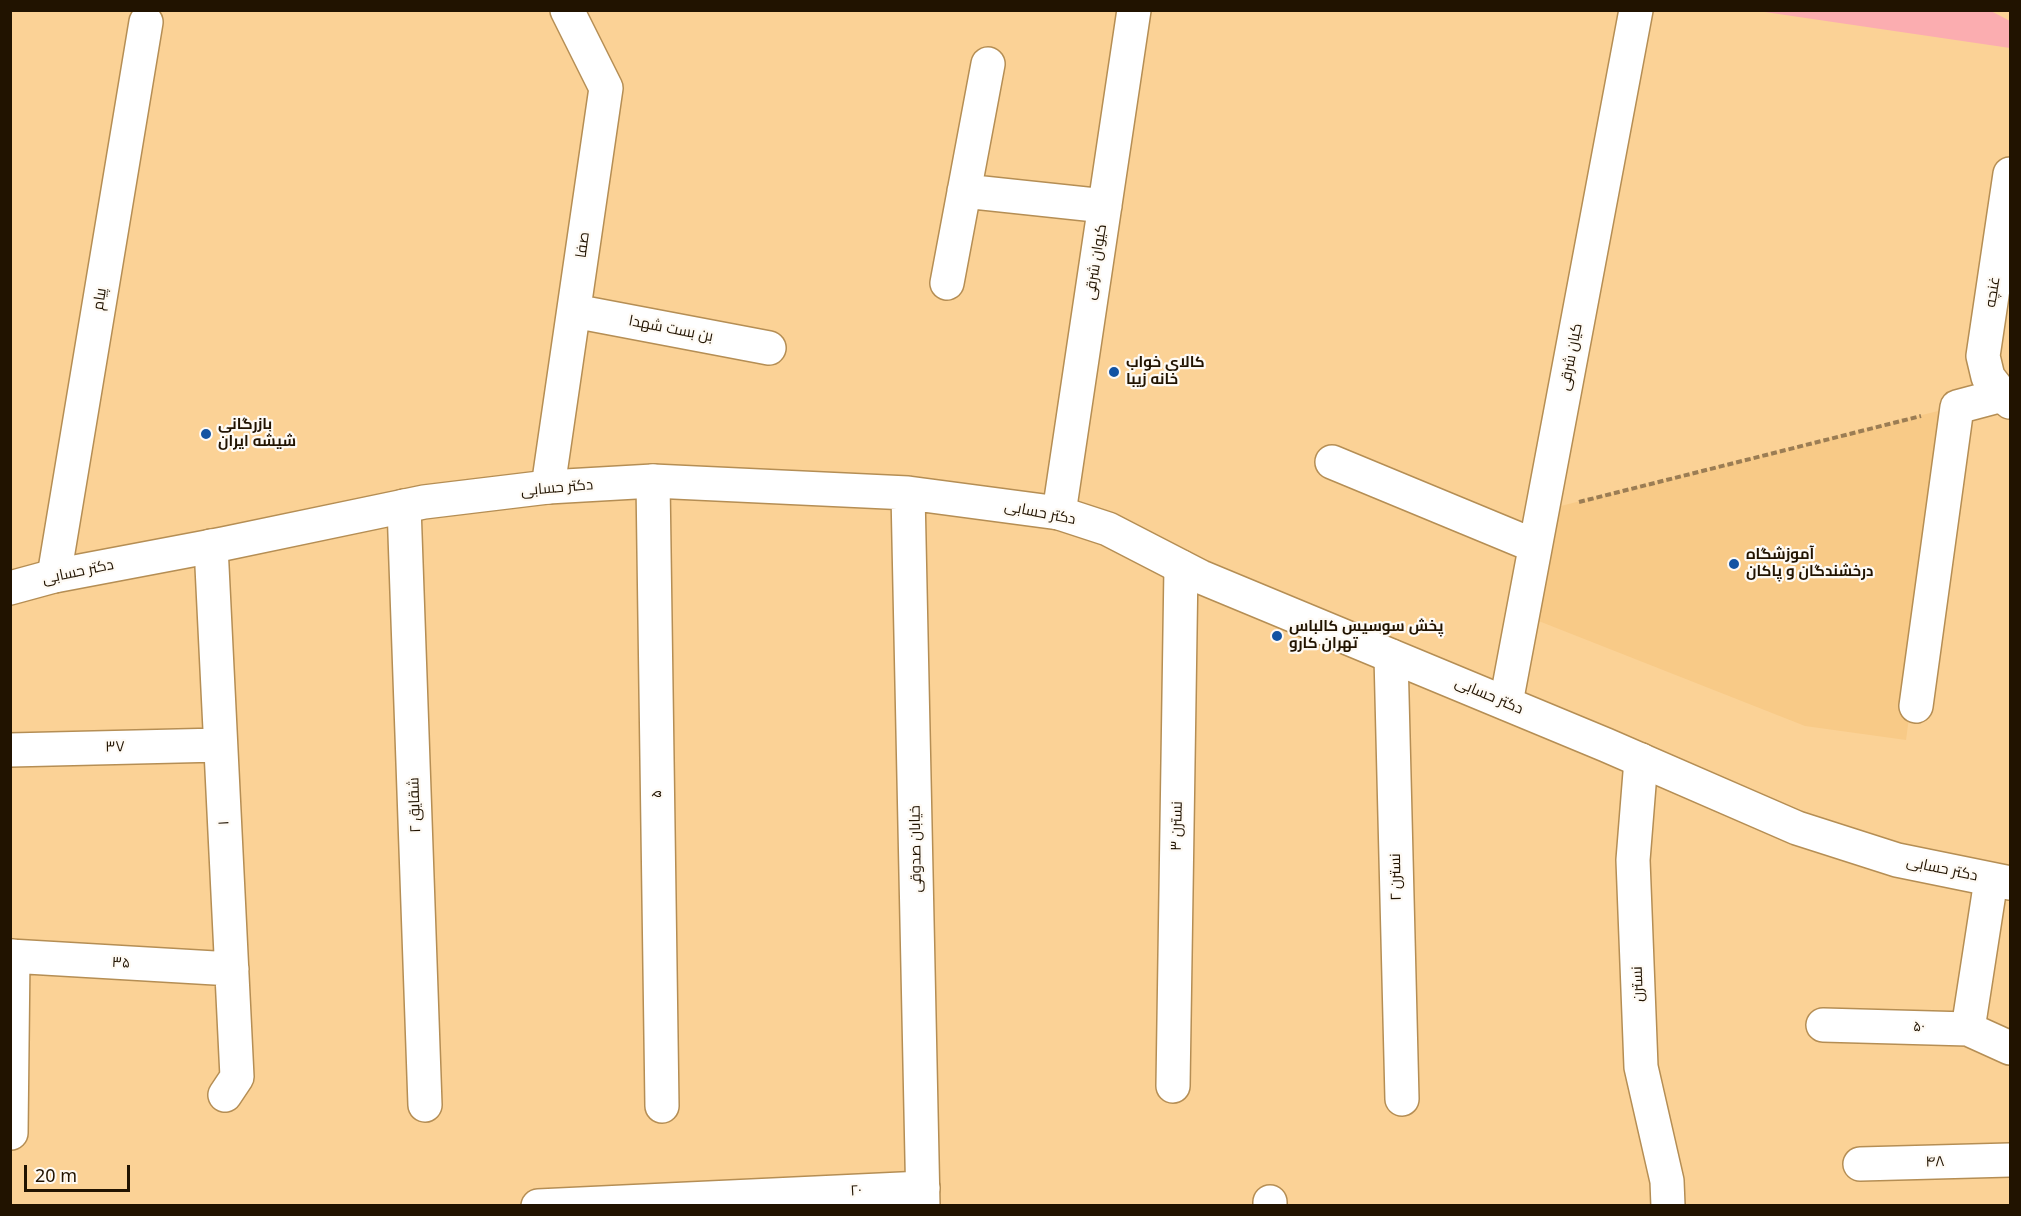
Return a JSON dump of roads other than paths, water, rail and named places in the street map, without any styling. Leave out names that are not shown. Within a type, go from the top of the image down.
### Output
[{"type":"street","name":"صفا","points":[[548,487],[606,88],[567,10]]},
{"type":"street","name":"کیوان شرقی","points":[[1059,513],[1134,10]]},
{"type":"street","name":"کیان شرقی","points":[[1506,704],[1636,10]]},
{"type":"street","name":"پیام","points":[[54,576],[146,22]]},
{"type":"street","points":[[947,283],[988,64]]},
{"type":"street","name":"غنچه","points":[[2006,399],[1988,377],[1983,356],[2010,174]]},
{"type":"street","points":[[964,191],[1105,206]]},
{"type":"street","name":"بن بست شهدا","points":[[574,311],[769,348]]},
{"type":"street","points":[[1916,706],[1957,406],[2006,399]]},
{"type":"street","points":[[1332,462],[1535,546]]},
{"type":"street","name":"دکتر حسابی","points":[[10,588],[54,576],[404,506],[548,487],[653,481],[908,493],[1059,513],[1108,529],[1201,578],[1641,760],[1797,828],[1897,860],[2001,881]]},
{"type":"street","name":"۵","points":[[653,481],[662,1106]]},
{"type":"street","name":"خیابان صدوقی","points":[[908,493],[923,1197]]},
{"type":"street","name":"شقایق ۲","points":[[404,506],[425,1105]]},
{"type":"street","name":"۱","points":[[211,546],[237,1077],[225,1095]]},
{"type":"street","name":"نسترن ۳","points":[[1173,1086],[1181,567]]},
{"type":"street","name":"نسترن ۲","points":[[1391,656],[1401,1099]]},
{"type":"street","name":"۳۷","points":[[10,750],[220,745]]},
{"type":"street","name":"نسترن","points":[[1641,760],[1633,860],[1641,1067],[1667,1181],[1668,1206]]},
{"type":"street","points":[[1968,1029],[2001,881]]},
{"type":"street","points":[[11,1133],[12,956]]},
{"type":"street","name":"۳۵","points":[[12,956],[232,969]]},
{"type":"street","name":"۵۰","points":[[1823,1024],[1968,1029],[2010,1048]]},
{"type":"street","name":"۴۸","points":[[1860,1164],[2010,1160]]},
{"type":"street","name":"۲۰","points":[[538,1206],[923,1197]]},
{"type":"place","name":"کالای خواب خانه زیبا","points":[[1114,372]]},
{"type":"place","name":"بازرگانی شیشه ایران","points":[[206,434]]},
{"type":"place","name":"آموزشگاه درخشندگان و پاکان","points":[[1734,564]]},
{"type":"place","name":"پخش سوسیس کالباس تهران کارو","points":[[1277,636]]}]
